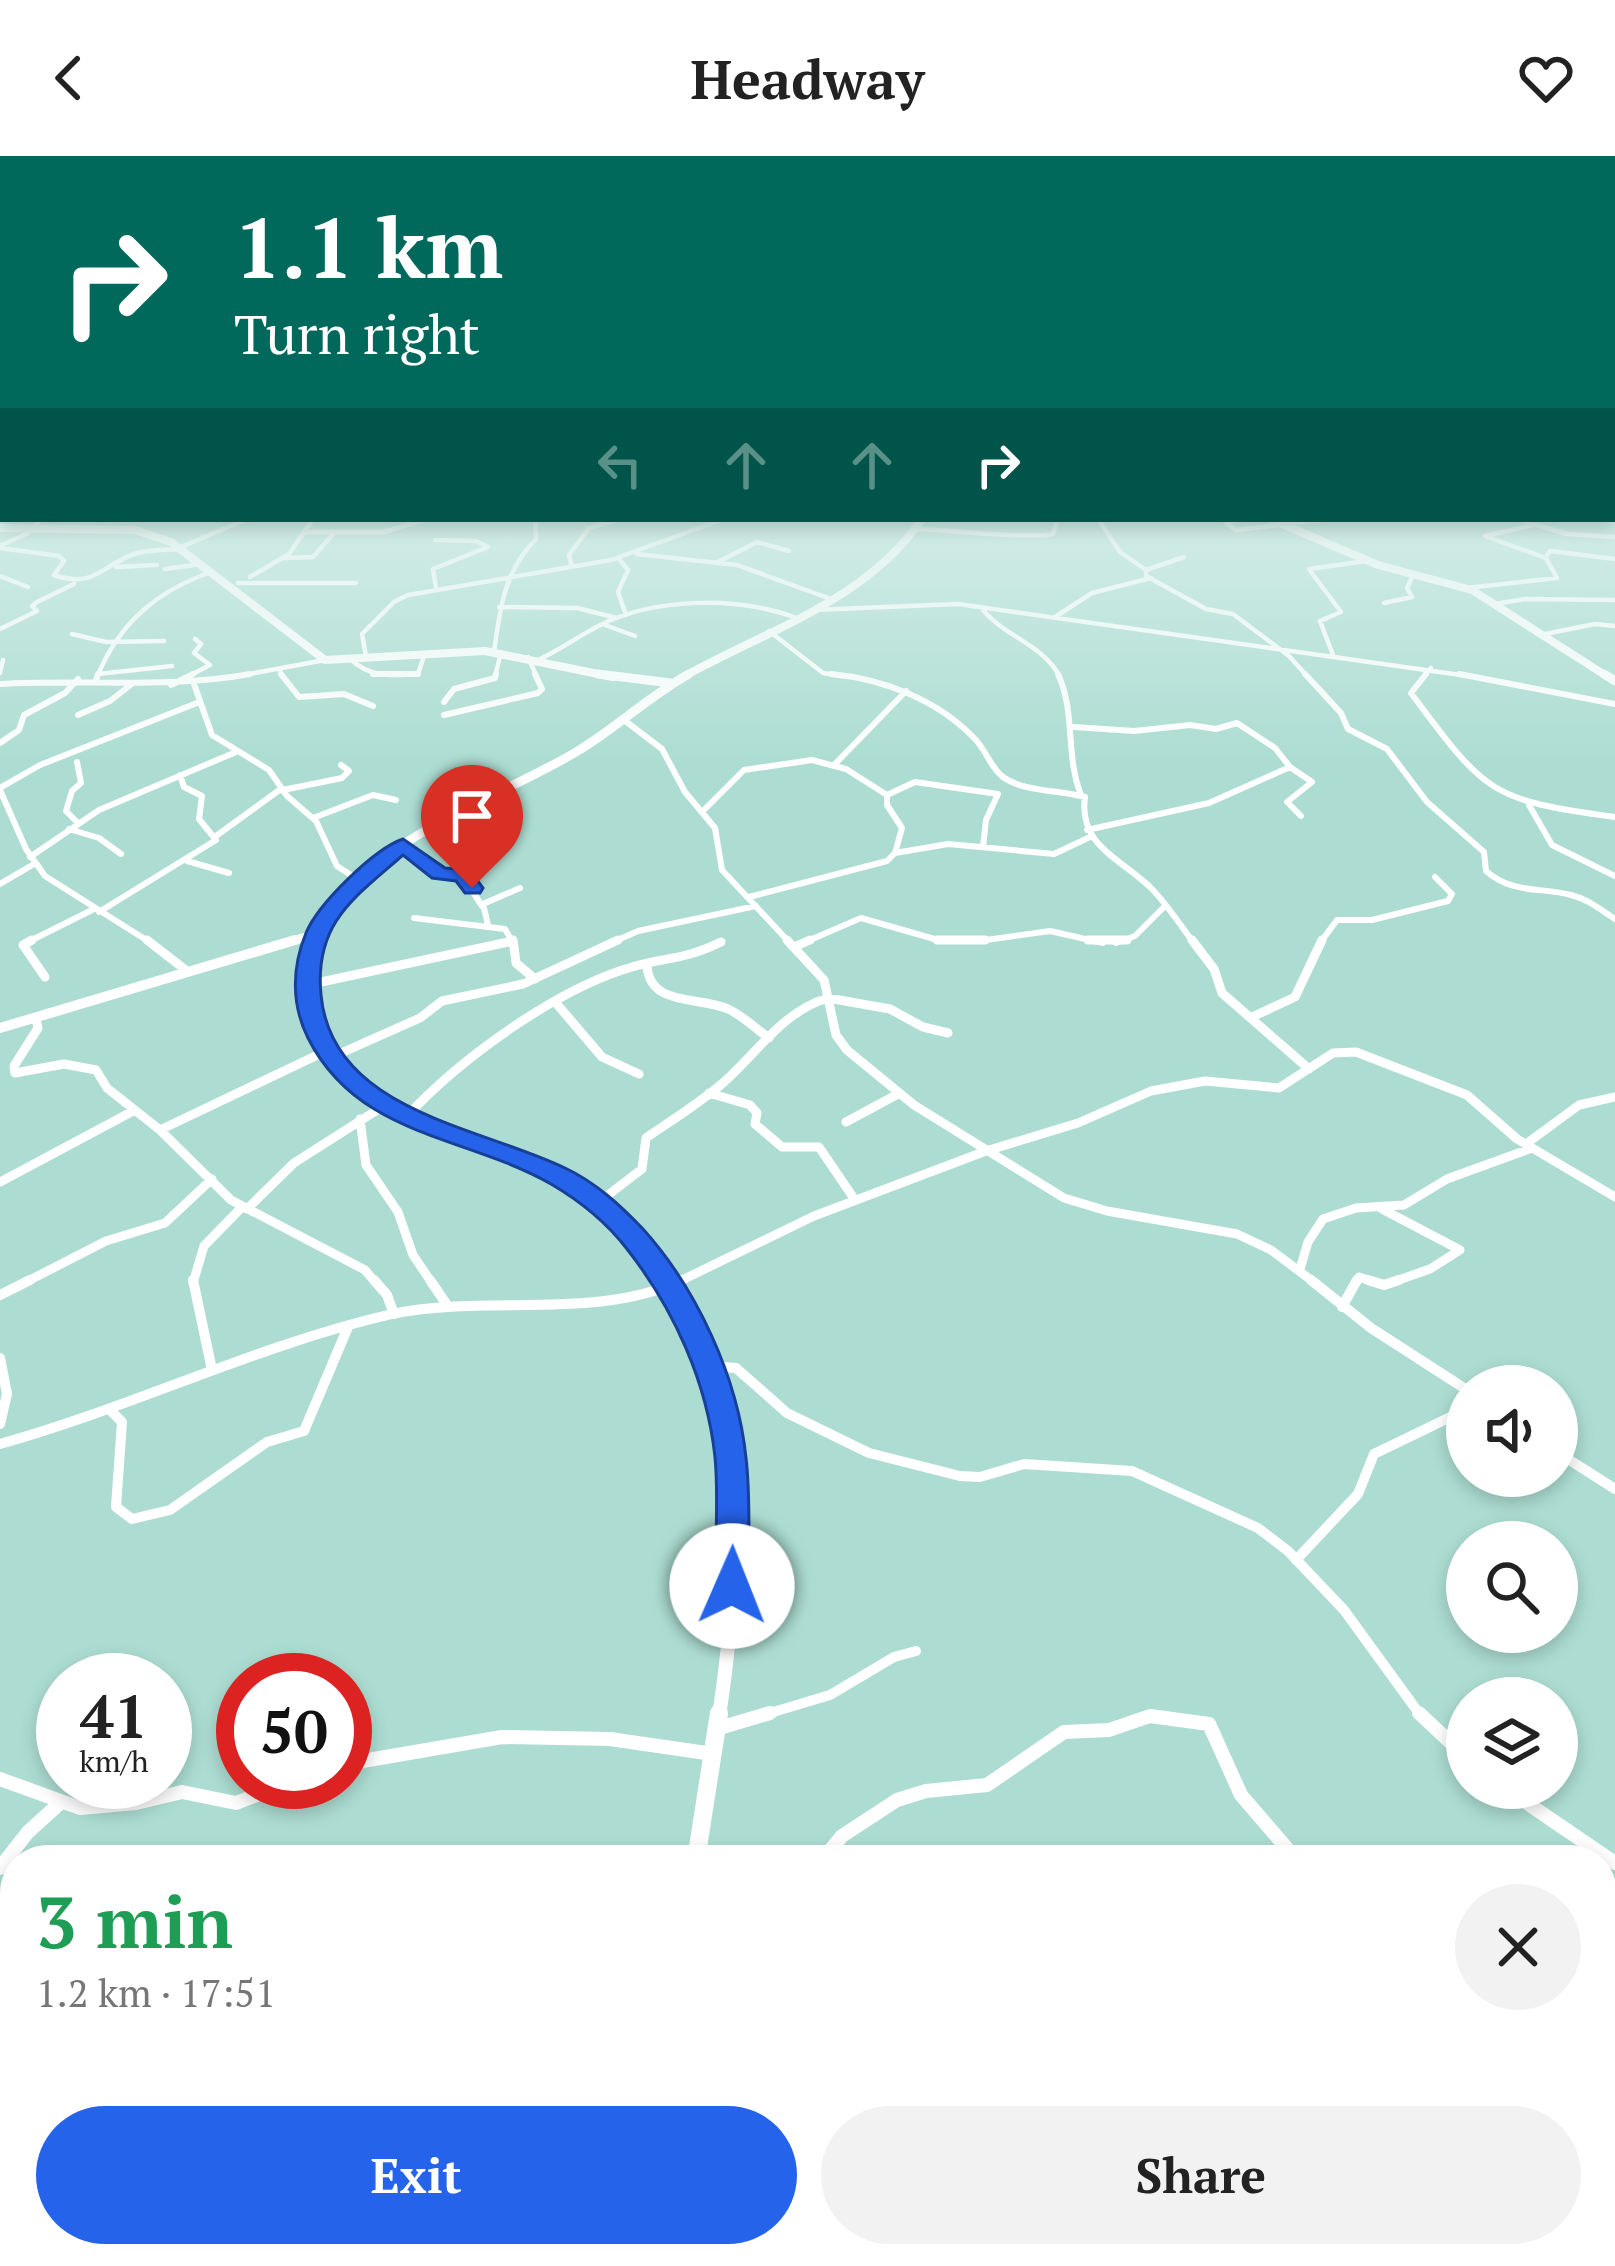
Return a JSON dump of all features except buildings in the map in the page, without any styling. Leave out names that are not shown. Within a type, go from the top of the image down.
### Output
[{"type":"main road","points":[[203,564],[233,584],[270,623],[325,660],[497,652],[667,687]]},
{"type":"main road","points":[[698,1845],[730,1615],[733,1525],[730,1457],[710,1366],[669,1287],[636,1240],[598,1202],[558,1175],[407,1116],[356,1087],[328,1055],[311,1019],[306,962],[316,934],[338,901],[403,845],[466,806],[568,757],[667,687],[887,564]]},
{"type":"main road","points":[[1380,564],[1466,588],[1615,681]]},
{"type":"main road","points":[[0,1028],[316,934]]},
{"type":"street","points":[[63,564],[54,575],[77,581]]},
{"type":"street","points":[[116,567],[119,564]]},
{"type":"street","points":[[165,568],[198,564]]},
{"type":"street","points":[[233,584],[271,564]]},
{"type":"street","points":[[436,588],[434,569],[447,564]]},
{"type":"street","points":[[444,702],[454,689],[495,678],[499,607],[515,564]]},
{"type":"street","points":[[366,656],[364,631],[399,599],[436,588],[585,564]]},
{"type":"street","points":[[622,617],[618,592],[628,570],[625,564]]},
{"type":"street","points":[[727,564],[802,585],[831,599]]},
{"type":"street","points":[[1136,564],[1206,609],[1233,614],[1280,650],[1341,713],[1348,729],[1392,754],[1427,802],[1484,852],[1490,876],[1520,891],[1575,896],[1615,919]]},
{"type":"street","points":[[1055,617],[1092,593],[1169,564]]},
{"type":"street","points":[[1333,655],[1320,621],[1341,612],[1309,569],[1342,564]]},
{"type":"street","points":[[1466,588],[1556,579],[1548,564]]},
{"type":"street","points":[[0,628],[37,611],[33,604],[77,581],[116,567],[157,565]]},
{"type":"street","points":[[97,677],[122,626],[158,598],[212,572]]},
{"type":"street","points":[[1384,603],[1412,597],[1408,587],[1414,574]]},
{"type":"street","points":[[0,576],[28,587]]},
{"type":"street","points":[[233,584],[356,583]]},
{"type":"street","points":[[1495,604],[1525,598],[1615,599]]},
{"type":"street","points":[[807,611],[901,603],[982,608],[1431,668],[1615,704]]},
{"type":"street","points":[[540,658],[622,617],[658,607],[672,611],[717,605],[768,606],[794,617]]},
{"type":"street","points":[[499,607],[575,608],[622,617]]},
{"type":"street","points":[[982,608],[993,623],[1051,660],[1058,673],[1072,708],[1067,766],[1081,795]]},
{"type":"street","points":[[605,625],[635,636]]},
{"type":"street","points":[[1540,635],[1615,626]]},
{"type":"street","points":[[769,631],[800,650],[824,673],[854,674],[935,706],[979,742],[991,767],[1006,780],[1088,800],[1082,819],[1088,833],[1138,874],[1214,969],[1222,993],[1309,1069]]},
{"type":"street","points":[[72,634],[111,642],[164,641]]},
{"type":"street","points":[[171,685],[210,665],[194,653],[201,644],[195,639]]},
{"type":"street","points":[[350,658],[360,669],[384,677],[420,673],[425,653]]},
{"type":"street","points":[[444,715],[542,691],[529,656]]},
{"type":"street","points":[[0,673],[4,660]]},
{"type":"street","points":[[97,677],[194,685],[325,660]]},
{"type":"street","points":[[0,684],[172,666]]},
{"type":"street","points":[[1431,668],[1413,685],[1414,697],[1469,770],[1503,795],[1529,805],[1615,817]]},
{"type":"street","points":[[280,670],[299,698],[344,694],[374,706]]},
{"type":"street","points":[[0,743],[20,730],[24,715],[65,693],[78,679]]},
{"type":"street","points":[[78,716],[134,683]]},
{"type":"street","points":[[194,685],[212,735],[269,770],[282,790],[313,818],[337,866],[360,881]]},
{"type":"street","points":[[834,765],[906,691]]},
{"type":"street","points":[[187,971],[34,864],[0,789],[40,765],[197,703]]},
{"type":"street","points":[[623,721],[662,749],[686,792],[716,828],[722,870],[824,980],[836,1035],[898,1094],[986,1151],[1090,1209],[1240,1235],[1300,1269],[1342,1307],[1446,1376]]},
{"type":"street","points":[[1074,727],[1134,731],[1190,724],[1216,729],[1238,723],[1276,748],[1290,767],[1312,782],[1287,802],[1300,816]]},
{"type":"street","points":[[0,884],[34,864],[77,822],[236,752]]},
{"type":"street","points":[[703,811],[744,770],[812,760],[834,765],[887,794]]},
{"type":"street","points":[[77,762],[81,784],[72,791],[65,811],[77,822]]},
{"type":"street","points":[[340,788],[348,773],[341,765]]},
{"type":"street","points":[[160,1130],[419,1018],[442,1001],[535,979],[638,932],[938,844],[1054,854],[1088,833],[1204,805],[1290,767]]},
{"type":"street","points":[[180,776],[184,787],[202,796],[200,824],[216,836]]},
{"type":"street","points":[[887,794],[915,782],[998,794],[986,820],[983,847]]},
{"type":"street","points":[[45,977],[23,945],[187,861],[282,790],[340,788],[356,801]]},
{"type":"street","points":[[887,794],[887,805],[902,828],[895,853]]},
{"type":"street","points":[[313,818],[375,795],[396,800]]},
{"type":"street","points":[[1529,805],[1542,835],[1561,856],[1615,876]]},
{"type":"street","points":[[0,830],[16,825]]},
{"type":"street","points":[[69,830],[99,838],[122,854]]},
{"type":"street","points":[[403,845],[440,874],[462,875],[488,925]]},
{"type":"street","points":[[187,861],[229,873]]},
{"type":"street","points":[[1252,1017],[1295,998],[1314,952],[1337,920],[1394,916],[1448,901],[1452,894],[1435,878]]},
{"type":"street","points":[[482,906],[520,888]]},
{"type":"street","points":[[794,947],[861,918],[895,933],[939,941],[980,941],[1038,931],[1117,944],[1138,936],[1164,907]]},
{"type":"street","points":[[414,918],[505,928],[513,940],[516,963],[535,979]]},
{"type":"street","points":[[307,985],[513,940]]},
{"type":"street","points":[[407,1116],[441,1080],[556,1003],[631,967],[688,958],[721,942]]},
{"type":"street","points":[[647,966],[648,978],[660,993],[728,1009],[769,1038]]},
{"type":"street","points":[[598,1202],[642,1169],[646,1138],[709,1094],[789,1017],[828,998],[890,1009],[923,1027],[948,1033]]},
{"type":"street","points":[[556,1003],[612,1067],[639,1074]]},
{"type":"street","points":[[36,1019],[38,1028],[12,1071],[64,1064],[87,1067],[245,1208],[365,1270],[386,1295],[394,1314]]},
{"type":"street","points":[[0,1444],[109,1409],[277,1345],[394,1314],[447,1305],[526,1306],[644,1296],[787,1226],[1172,1085],[1205,1081],[1279,1088],[1340,1050],[1467,1095],[1529,1146],[1615,1197]]},
{"type":"street","points":[[709,1094],[750,1105],[758,1113],[755,1124],[782,1147],[819,1147],[855,1201]]},
{"type":"street","points":[[846,1122],[898,1094]]},
{"type":"street","points":[[1300,1269],[1308,1242],[1323,1219],[1356,1208],[1404,1205],[1447,1179],[1529,1146],[1579,1105],[1615,1096]]},
{"type":"street","points":[[212,1370],[195,1317],[193,1268],[210,1232],[245,1208],[289,1164],[385,1105]]},
{"type":"street","points":[[2,1179],[135,1110]]},
{"type":"street","points":[[360,1119],[367,1165],[398,1212],[412,1256],[447,1305]]},
{"type":"street","points":[[0,1295],[106,1240],[152,1230],[212,1179]]},
{"type":"street","points":[[1342,1307],[1359,1277],[1384,1286],[1430,1269],[1460,1250],[1379,1208]]},
{"type":"street","points":[[109,1409],[119,1417],[123,1431],[116,1507],[132,1519],[156,1515],[200,1495],[275,1438],[304,1431],[348,1327]]},
{"type":"street","points":[[0,1358],[7,1394],[0,1424]]},
{"type":"street","points":[[710,1366],[736,1368],[787,1413],[838,1439],[936,1470],[980,1477],[1024,1464],[1150,1476],[1258,1528],[1343,1610],[1426,1722],[1446,1740]]},
{"type":"street","points":[[1296,1560],[1358,1493],[1373,1454],[1446,1418]]},
{"type":"street","points":[[1578,1468],[1615,1490]]},
{"type":"street","points":[[716,1729],[830,1695],[894,1657],[916,1651]]},
{"type":"street","points":[[834,1845],[897,1800],[926,1791],[987,1786],[1064,1732],[1109,1730],[1150,1716],[1209,1724],[1241,1795],[1284,1845]]},
{"type":"street","points":[[372,1760],[520,1736],[610,1738],[713,1754]]},
{"type":"street","points":[[0,1779],[36,1793]]},
{"type":"street","points":[[18,1845],[53,1809]]},
{"type":"street","points":[[1536,1809],[1589,1845]]},
{"type":"route","points":[[472,888],[462,875],[440,874],[403,845],[338,901],[322,922],[306,962],[311,1019],[335,1066],[356,1087],[407,1116],[558,1175],[587,1192],[636,1240],[669,1287],[710,1366],[730,1457],[732,1586]]}]
